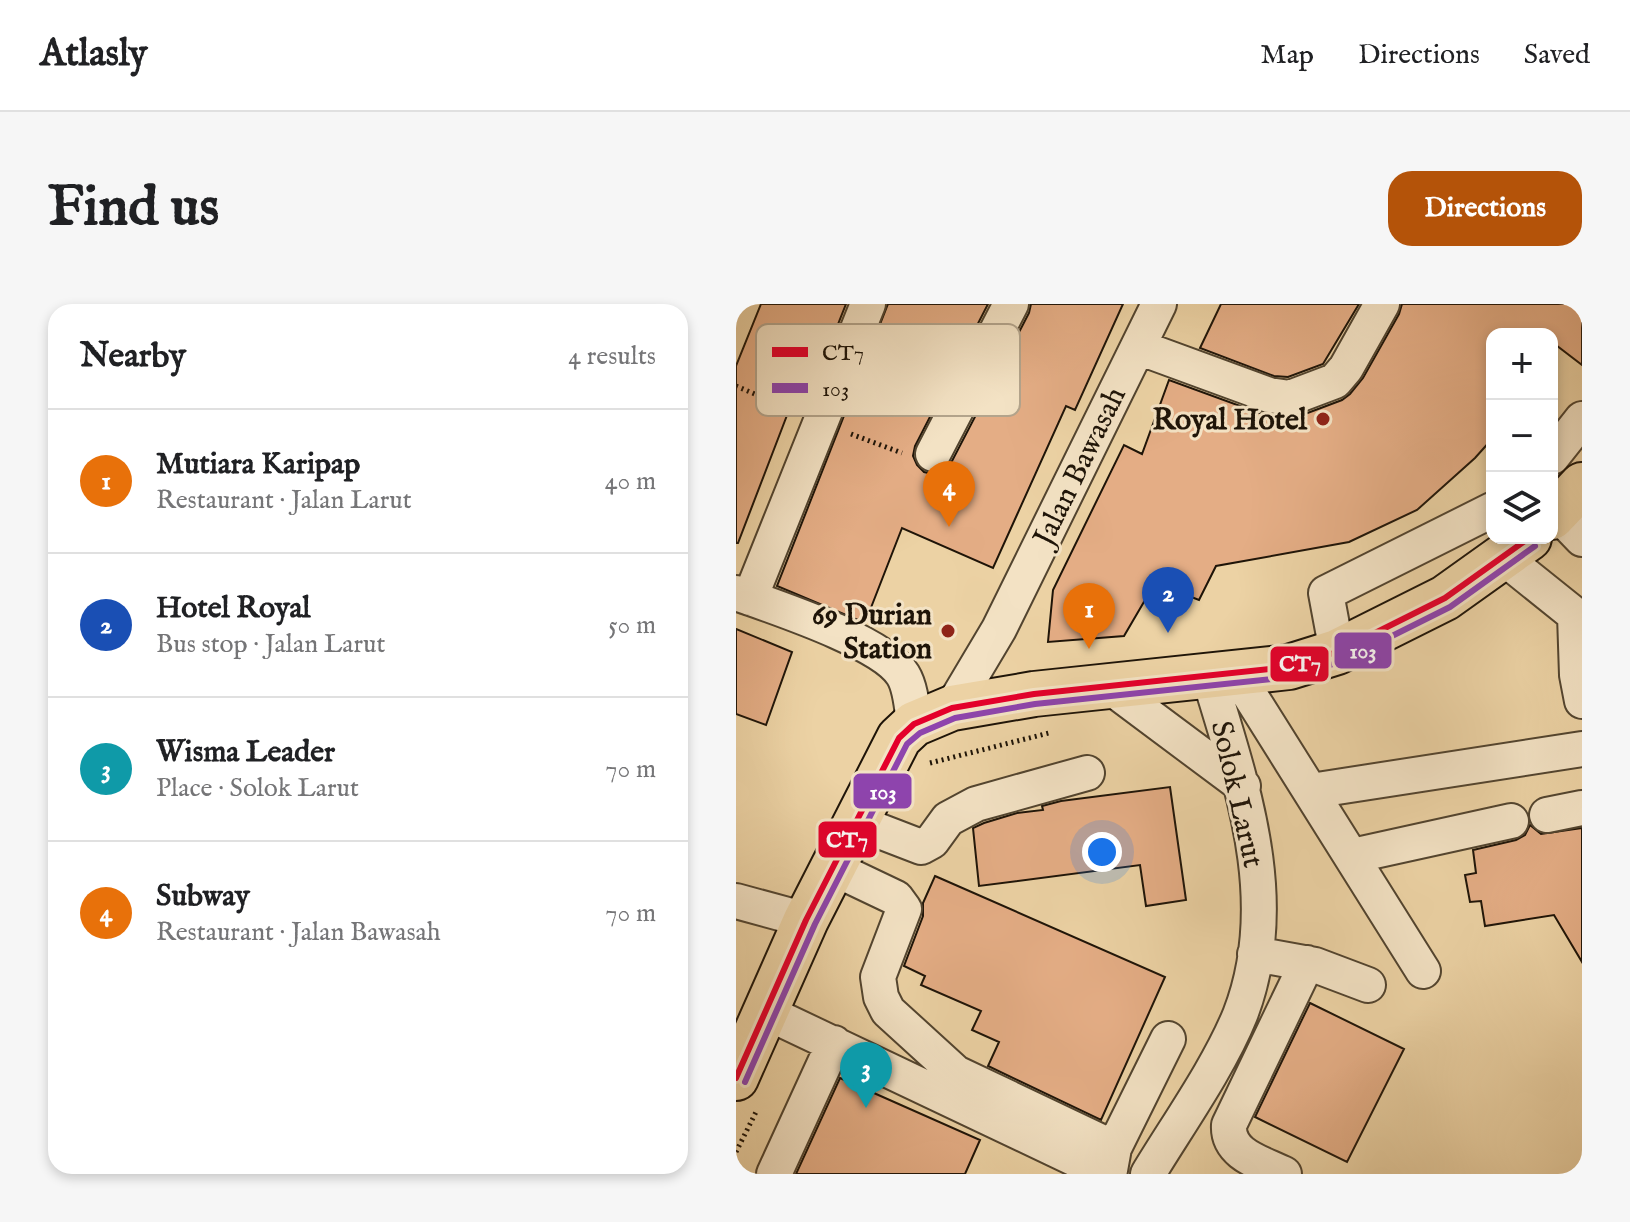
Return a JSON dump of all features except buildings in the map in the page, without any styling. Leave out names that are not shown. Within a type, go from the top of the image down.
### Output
[{"type":"main road","points":[[736,1078],[806,920],[899,738],[933,716],[1034,694],[1289,667],[1337,652],[1445,598],[1523,544]]},
{"type":"street","points":[[859,324],[868,304]]},
{"type":"street","points":[[1001,324],[1011,304]]},
{"type":"street","name":"Jalan Bawasah","points":[[933,716],[999,629],[1159,304]]},
{"type":"street","points":[[1138,347],[1269,395],[1290,398],[1328,385],[1341,375],[1382,304]]},
{"type":"street","points":[[820,416],[743,595],[866,644],[888,659],[903,676],[911,700],[933,716]]},
{"type":"street","points":[[933,454],[953,416]]},
{"type":"street","points":[[1558,451],[1582,419]]},
{"type":"street","points":[[1558,458],[1582,452]]},
{"type":"street","points":[[1337,652],[1326,593],[1486,513]]},
{"type":"street","points":[[1556,544],[1578,619],[1577,675],[1582,701]]},
{"type":"street","name":"Jalan Bawasah","points":[[999,629],[999,676],[1008,685],[1034,694]]},
{"type":"street","points":[[1223,675],[1311,791],[1423,971]]},
{"type":"street","name":"Solok Larut","points":[[1148,1174],[1220,1055],[1239,1016],[1255,954],[1259,921],[1258,868],[1223,675]]},
{"type":"street","points":[[1109,686],[1243,786]]},
{"type":"street","points":[[1311,791],[1582,749]]},
{"type":"street","points":[[856,822],[921,847],[932,841],[948,819],[976,804],[1087,773]]},
{"type":"street","points":[[1547,815],[1582,808]]},
{"type":"street","points":[[1352,856],[1511,821]]},
{"type":"street","points":[[833,868],[896,898],[904,909],[878,977],[881,997],[888,1011],[956,1073],[1110,1165]]},
{"type":"street","points":[[736,901],[806,920]]},
{"type":"street","points":[[1255,954],[1307,963],[1368,985]]},
{"type":"street","points":[[1284,1174],[1241,1153],[1228,1135],[1229,1125],[1307,963]]},
{"type":"street","points":[[766,1012],[1110,1165]]},
{"type":"street","points":[[1110,1165],[1168,1039]]},
{"type":"street","points":[[774,1174],[834,1043]]},
{"type":"transit line","name":"CT7","points":[[736,1078],[806,920],[899,738],[914,724],[952,708],[1034,694],[1289,667],[1337,652],[1445,598],[1521,544]]},
{"type":"transit line","name":"103","points":[[745,1082],[815,924],[907,744],[920,733],[955,718],[1035,704],[1290,677],[1340,662],[1450,607],[1535,546]]},
{"type":"place","name":"Royal Hotel","points":[[1323,419]]},
{"type":"place","name":"Subway","points":[[949,527]]},
{"type":"place","name":"69 Durian Station","points":[[948,631]]},
{"type":"place","name":"Hotel Royal","points":[[1168,633]]},
{"type":"place","name":"Mutiara Karipap","points":[[1089,649]]},
{"type":"place","name":"Wisma Leader","points":[[866,1108]]}]
